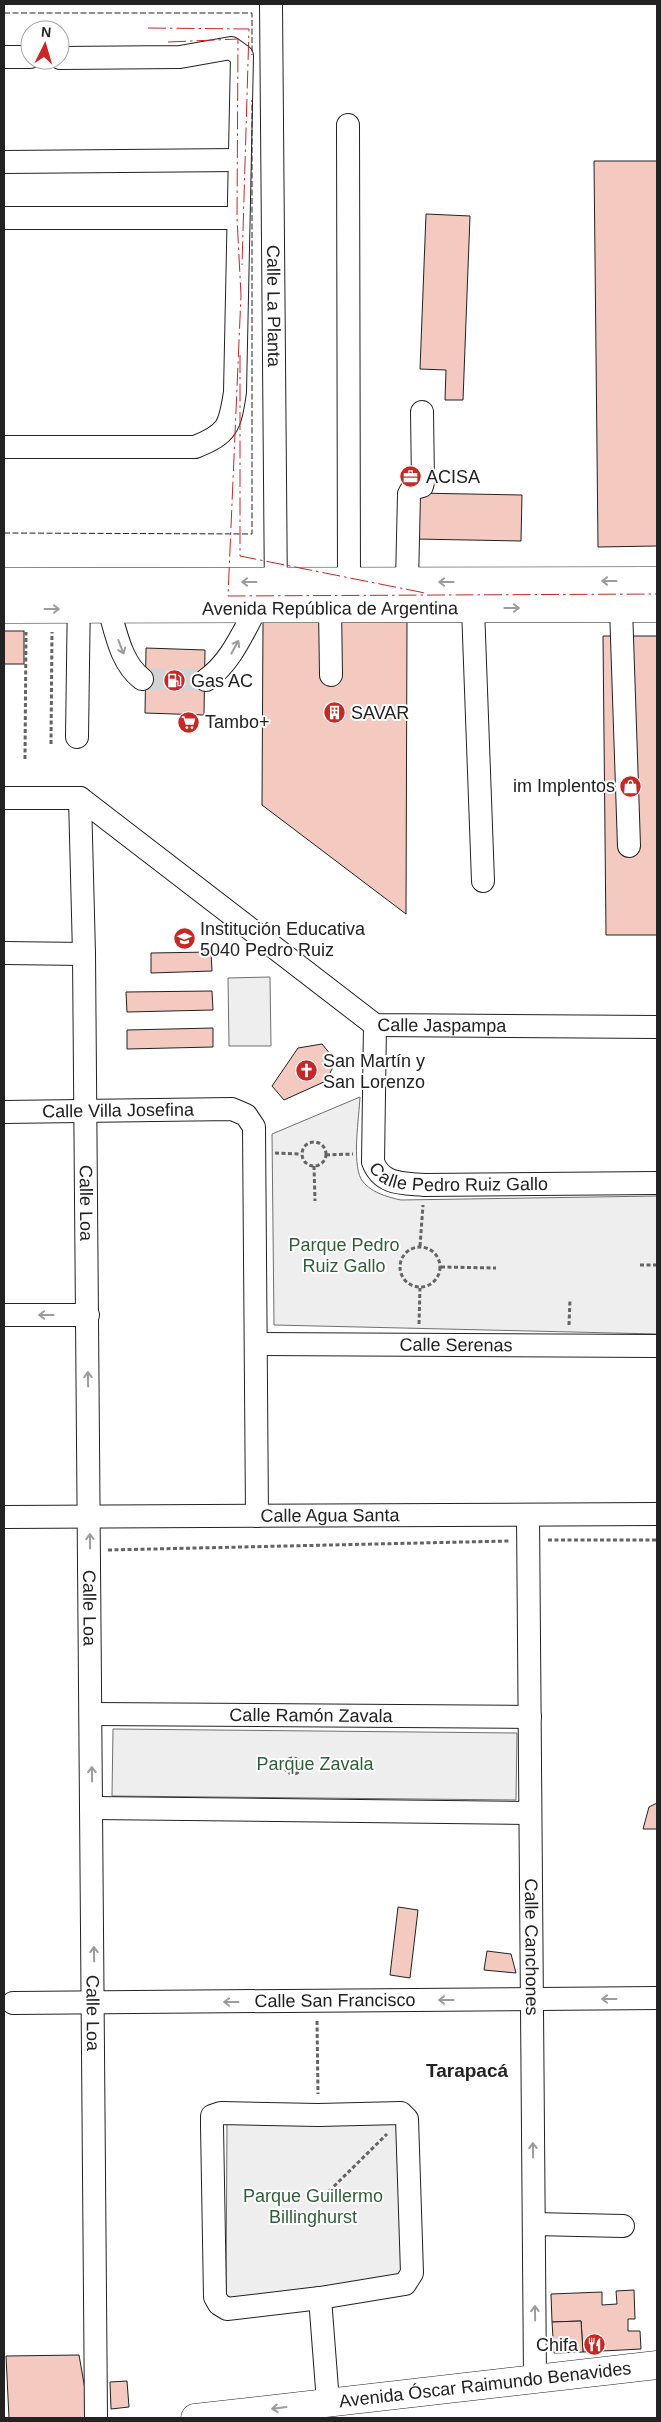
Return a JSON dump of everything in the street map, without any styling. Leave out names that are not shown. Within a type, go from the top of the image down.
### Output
[{"type":"main road","name":"Avenida República de Argentina","points":[[4,582],[657,581]]},
{"type":"main road","name":"Avenida República de Argentina","points":[[27,609],[657,608]]},
{"type":"main road","name":"Avenida Óscar Raimundo Benavides","points":[[195,2418],[657,2365]]},
{"type":"street","name":"Calle La Planta","points":[[266,609],[276,582],[271,4]]},
{"type":"street","points":[[4,447],[195,447],[216,439],[227,427],[232,411],[235,392],[237,218],[242,56],[237,50],[231,48],[180,57],[70,58]]},
{"type":"street","points":[[4,57],[20,58]]},
{"type":"street","points":[[348,125],[349,582]]},
{"type":"street","points":[[4,162],[239,160]]},
{"type":"street","points":[[4,218],[237,218]]},
{"type":"street","points":[[407,582],[409,494],[412,489],[422,486],[424,482],[422,412]]},
{"type":"street","points":[[77,737],[79,582]]},
{"type":"street","points":[[330,608],[331,675]]},
{"type":"street","points":[[473,608],[483,881]]},
{"type":"street","points":[[621,608],[629,846]]},
{"type":"street","points":[[109,609],[120,646],[131,670],[142,679]]},
{"type":"street","points":[[206,680],[217,672],[266,609]]},
{"type":"street","points":[[4,798],[80,798]]},
{"type":"street","name":"Calle Loa","points":[[80,798],[86,1111],[95,2003],[96,2418]]},
{"type":"street","name":"Calle Jaspampa","points":[[80,798],[375,1025],[657,1027]]},
{"type":"street","points":[[4,953],[84,954]]},
{"type":"street","name":"Calle Pedro Ruiz Gallo","points":[[375,1025],[373,1162],[377,1172],[383,1178],[393,1183],[424,1185],[657,1183]]},
{"type":"street","name":"Calle Villa Josefina","points":[[4,1112],[232,1109],[246,1115],[254,1127],[255,1153]]},
{"type":"street","points":[[255,1153],[257,1516]]},
{"type":"street","points":[[4,1315],[88,1315]]},
{"type":"street","name":"Calle Serenas","points":[[256,1344],[657,1346]]},
{"type":"street","name":"Calle Agua Santa","points":[[4,1518],[657,1514]]},
{"type":"street","name":"Calle Canchones","points":[[528,1515],[535,2379]]},
{"type":"street","name":"Calle Ramón Zavala","points":[[92,1714],[530,1717]]},
{"type":"street","points":[[93,1808],[530,1813]]},
{"type":"street","name":"Calle San Francisco","points":[[13,2004],[657,1998]]},
{"type":"street","points":[[220,2113],[318,2115],[401,2113],[407,2119],[412,2273],[410,2280],[405,2284],[320,2298],[227,2308],[219,2304],[215,2297],[212,2116],[220,2113]]},
{"type":"street","points":[[534,2224],[623,2226]]},
{"type":"street","points":[[320,2298],[328,2402]]},
{"type":"path","points":[[27,609],[51,744]]},
{"type":"path","points":[[25,758],[27,609]]},
{"type":"path","points":[[314,1142],[324,1147],[326,1154],[323,1162],[314,1166],[305,1162],[302,1154],[304,1147],[314,1142]]},
{"type":"path","points":[[255,1153],[302,1154]]},
{"type":"path","points":[[326,1154],[373,1154]]},
{"type":"path","points":[[314,1166],[315,1201]]},
{"type":"path","points":[[420,1246],[424,1185]]},
{"type":"path","points":[[420,1246],[432,1250],[437,1255],[441,1267],[437,1279],[427,1286],[420,1288],[407,1283],[400,1270],[402,1257],[413,1248],[420,1246]]},
{"type":"path","points":[[640,1265],[657,1265]]},
{"type":"path","points":[[441,1267],[496,1268]]},
{"type":"path","points":[[418,1345],[420,1288]]},
{"type":"path","points":[[568,1345],[570,1299]]},
{"type":"path","points":[[90,1550],[657,1540]]},
{"type":"path","points":[[294,1758],[300,1764],[296,1773],[291,1773],[285,1766],[289,1759],[294,1758]]},
{"type":"path","points":[[317,2022],[318,2115]]},
{"type":"path","points":[[320,2200],[398,2123],[401,2113]]},
{"type":"green space","points":[[270,977],[271,1046],[229,1046],[228,978]]},
{"type":"green space","name":"Parque Pedro Ruiz Gallo","points":[[360,1097],[356,1151],[358,1171],[364,1184],[373,1191],[384,1195],[401,1200],[657,1196],[657,1334],[274,1325],[272,1134]]},
{"type":"green space","name":"Parque Zavala","points":[[113,1729],[517,1733],[516,1800],[112,1796]]},
{"type":"green space","name":"Parque Guillermo Billinghurst","points":[[396,2119],[402,2271],[389,2284],[226,2302],[227,2121]]},
{"type":"building","points":[[594,161],[657,161],[657,546],[598,547]]},
{"type":"building","points":[[426,214],[470,216],[463,400],[445,400],[446,370],[420,369]]},
{"type":"building","points":[[416,493],[522,495],[521,541],[415,539]]},
{"type":"building","name":"SAVAR","points":[[263,621],[407,622],[406,914],[262,805]]},
{"type":"building","points":[[4,631],[24,631],[24,664],[4,664]]},
{"type":"building","name":"im Implentos","points":[[603,636],[657,636],[657,935],[606,935]]},
{"type":"building","name":"Gas AC","points":[[146,648],[205,650],[204,715],[145,713]]},
{"type":"building","points":[[211,952],[212,971],[151,973],[151,953]]},
{"type":"building","points":[[212,991],[213,1010],[127,1012],[126,992]]},
{"type":"building","points":[[213,1028],[213,1047],[127,1049],[127,1030]]},
{"type":"building","name":"San Martín y San Lorenzo","points":[[322,1044],[336,1061],[326,1081],[284,1100],[272,1086],[298,1048]]},
{"type":"building","points":[[657,1803],[657,1829],[643,1829],[649,1807]]},
{"type":"building","points":[[398,1907],[418,1910],[410,1978],[390,1975]]},
{"type":"building","points":[[487,1951],[511,1954],[516,1973],[484,1970]]},
{"type":"building","points":[[634,2290],[635,2319],[628,2319],[628,2331],[640,2331],[641,2349],[583,2352],[581,2321],[552,2322],[551,2294],[602,2292],[602,2305],[617,2304],[616,2291]]},
{"type":"building","points":[[581,2321],[583,2352],[554,2353],[552,2322]]},
{"type":"building","points":[[79,2355],[90,2418],[9,2418],[6,2356]]},
{"type":"building","points":[[127,2381],[129,2407],[111,2409],[110,2382]]},
{"type":"tunnel","points":[[142,679],[206,680]]},
{"type":"fence","points":[[4,13],[252,13],[252,55]]},
{"type":"fence","points":[[4,533],[252,534],[252,100]]},
{"type":"power","points":[[148,28],[249,29],[242,265]]},
{"type":"power","points":[[168,42],[238,39],[237,218],[241,295],[228,596],[657,594]]},
{"type":"power","points":[[240,355],[240,556],[425,593]]},
{"type":"place","name":"ACISA","points":[[410,477]]},
{"type":"place","name":"Gas AC","points":[[175,681]]},
{"type":"place","name":"SAVAR","points":[[335,713]]},
{"type":"place","name":"Tambo+","points":[[189,722]]},
{"type":"place","name":"im Implentos","points":[[631,786]]},
{"type":"place","name":"Institución Educativa 5040 Pedro Ruiz","points":[[184,939]]},
{"type":"place","name":"San Martín y San Lorenzo","points":[[307,1071]]},
{"type":"place","name":"Chifa","points":[[594,2345]]},
{"type":"district","name":"Tarapacá","points":[[467,2070]]}]
